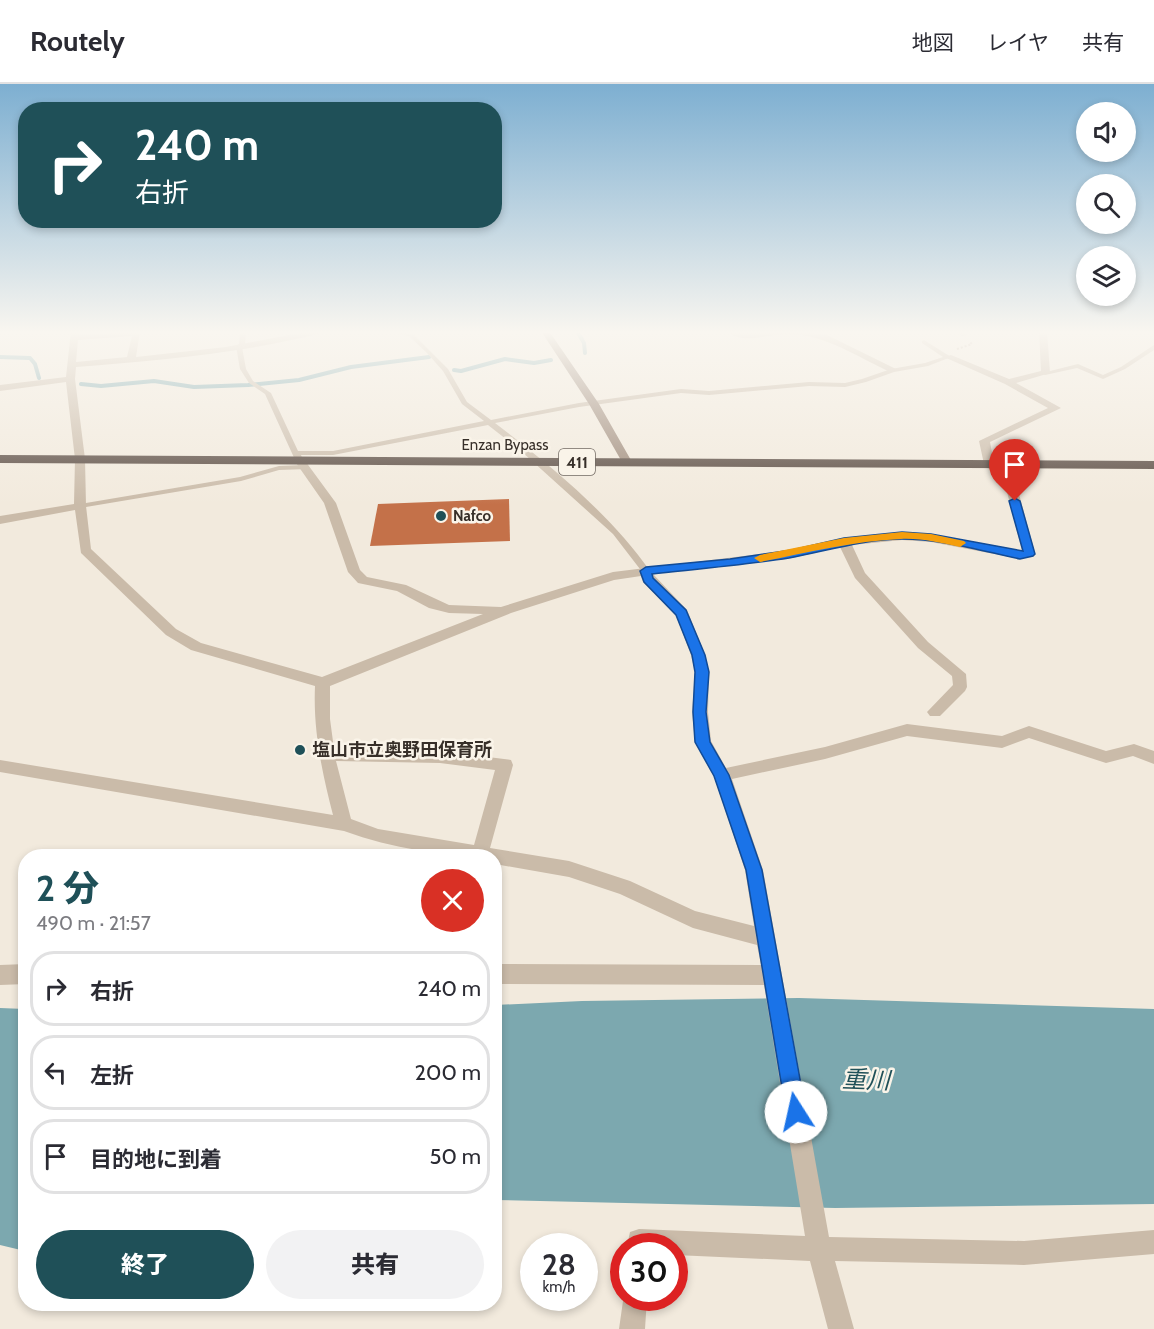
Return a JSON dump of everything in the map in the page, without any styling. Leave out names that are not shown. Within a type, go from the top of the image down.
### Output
[{"type":"highway","name":"Enzan Bypass","points":[[0,459],[1154,465]]},
{"type":"street","points":[[72,389],[80,459],[80,506],[85,550],[171,632],[196,647],[323,683],[506,610],[613,576],[792,554],[844,542],[902,536],[931,538],[1020,555],[1029,554],[1010,483],[989,464],[984,441],[1056,408],[1021,389]]},
{"type":"street","points":[[584,389],[627,462]]},
{"type":"street","points":[[299,460],[330,503],[354,572],[363,580],[401,588],[434,605],[449,609],[506,610]]},
{"type":"street","points":[[0,520],[80,506]]},
{"type":"street","points":[[844,542],[861,575],[923,645],[959,674],[960,687],[934,712]]},
{"type":"street","points":[[646,571],[648,579],[682,613],[698,655],[702,672],[700,712],[703,742],[722,775],[754,870],[819,1249],[841,1329]]},
{"type":"street","points":[[323,683],[320,711],[326,755],[344,824]]},
{"type":"street","points":[[722,775],[825,753],[907,730],[1002,742],[1029,732],[1106,757],[1134,750],[1154,758]]},
{"type":"street","points":[[326,755],[440,757],[505,765],[481,849]]},
{"type":"street","points":[[0,766],[344,824],[378,836],[456,849]]},
{"type":"street","points":[[502,857],[569,869],[624,887],[693,919],[765,938]]},
{"type":"street","points":[[0,975],[18,974]]},
{"type":"street","points":[[502,974],[772,975]]},
{"type":"street","points":[[688,1243],[819,1249],[1024,1252],[1154,1242]]},
{"type":"street","points":[[632,1329],[633,1311]]},
{"type":"lane","points":[[263,389],[299,460]]},
{"type":"lane","points":[[456,389],[464,403],[540,462],[616,532],[646,571]]},
{"type":"lane","points":[[80,506],[241,479],[299,460],[594,404],[681,391],[709,393],[752,389]]},
{"type":"water","name":"重川","points":[[799,998],[1154,1009],[1154,1204],[835,1208],[502,1200],[502,1005],[582,1001]]},
{"type":"water","points":[[0,1008],[18,1009],[18,1249],[0,1245]]},
{"type":"building","points":[[509,499],[510,541],[370,546],[378,504]]},
{"type":"slow traffic","points":[[760,558],[792,554],[844,542],[902,536],[960,543]]},
{"type":"place","name":"Nafco","points":[[441,516]]},
{"type":"place","name":"塩山市立奥野田保育所","points":[[300,750]]},
{"type":"route","points":[[796,1112],[754,870],[722,775],[703,742],[700,712],[702,672],[698,655],[682,613],[648,579],[646,571],[730,563],[792,554],[844,542],[902,536],[931,538],[1020,555],[1029,554],[1015,501]]}]
